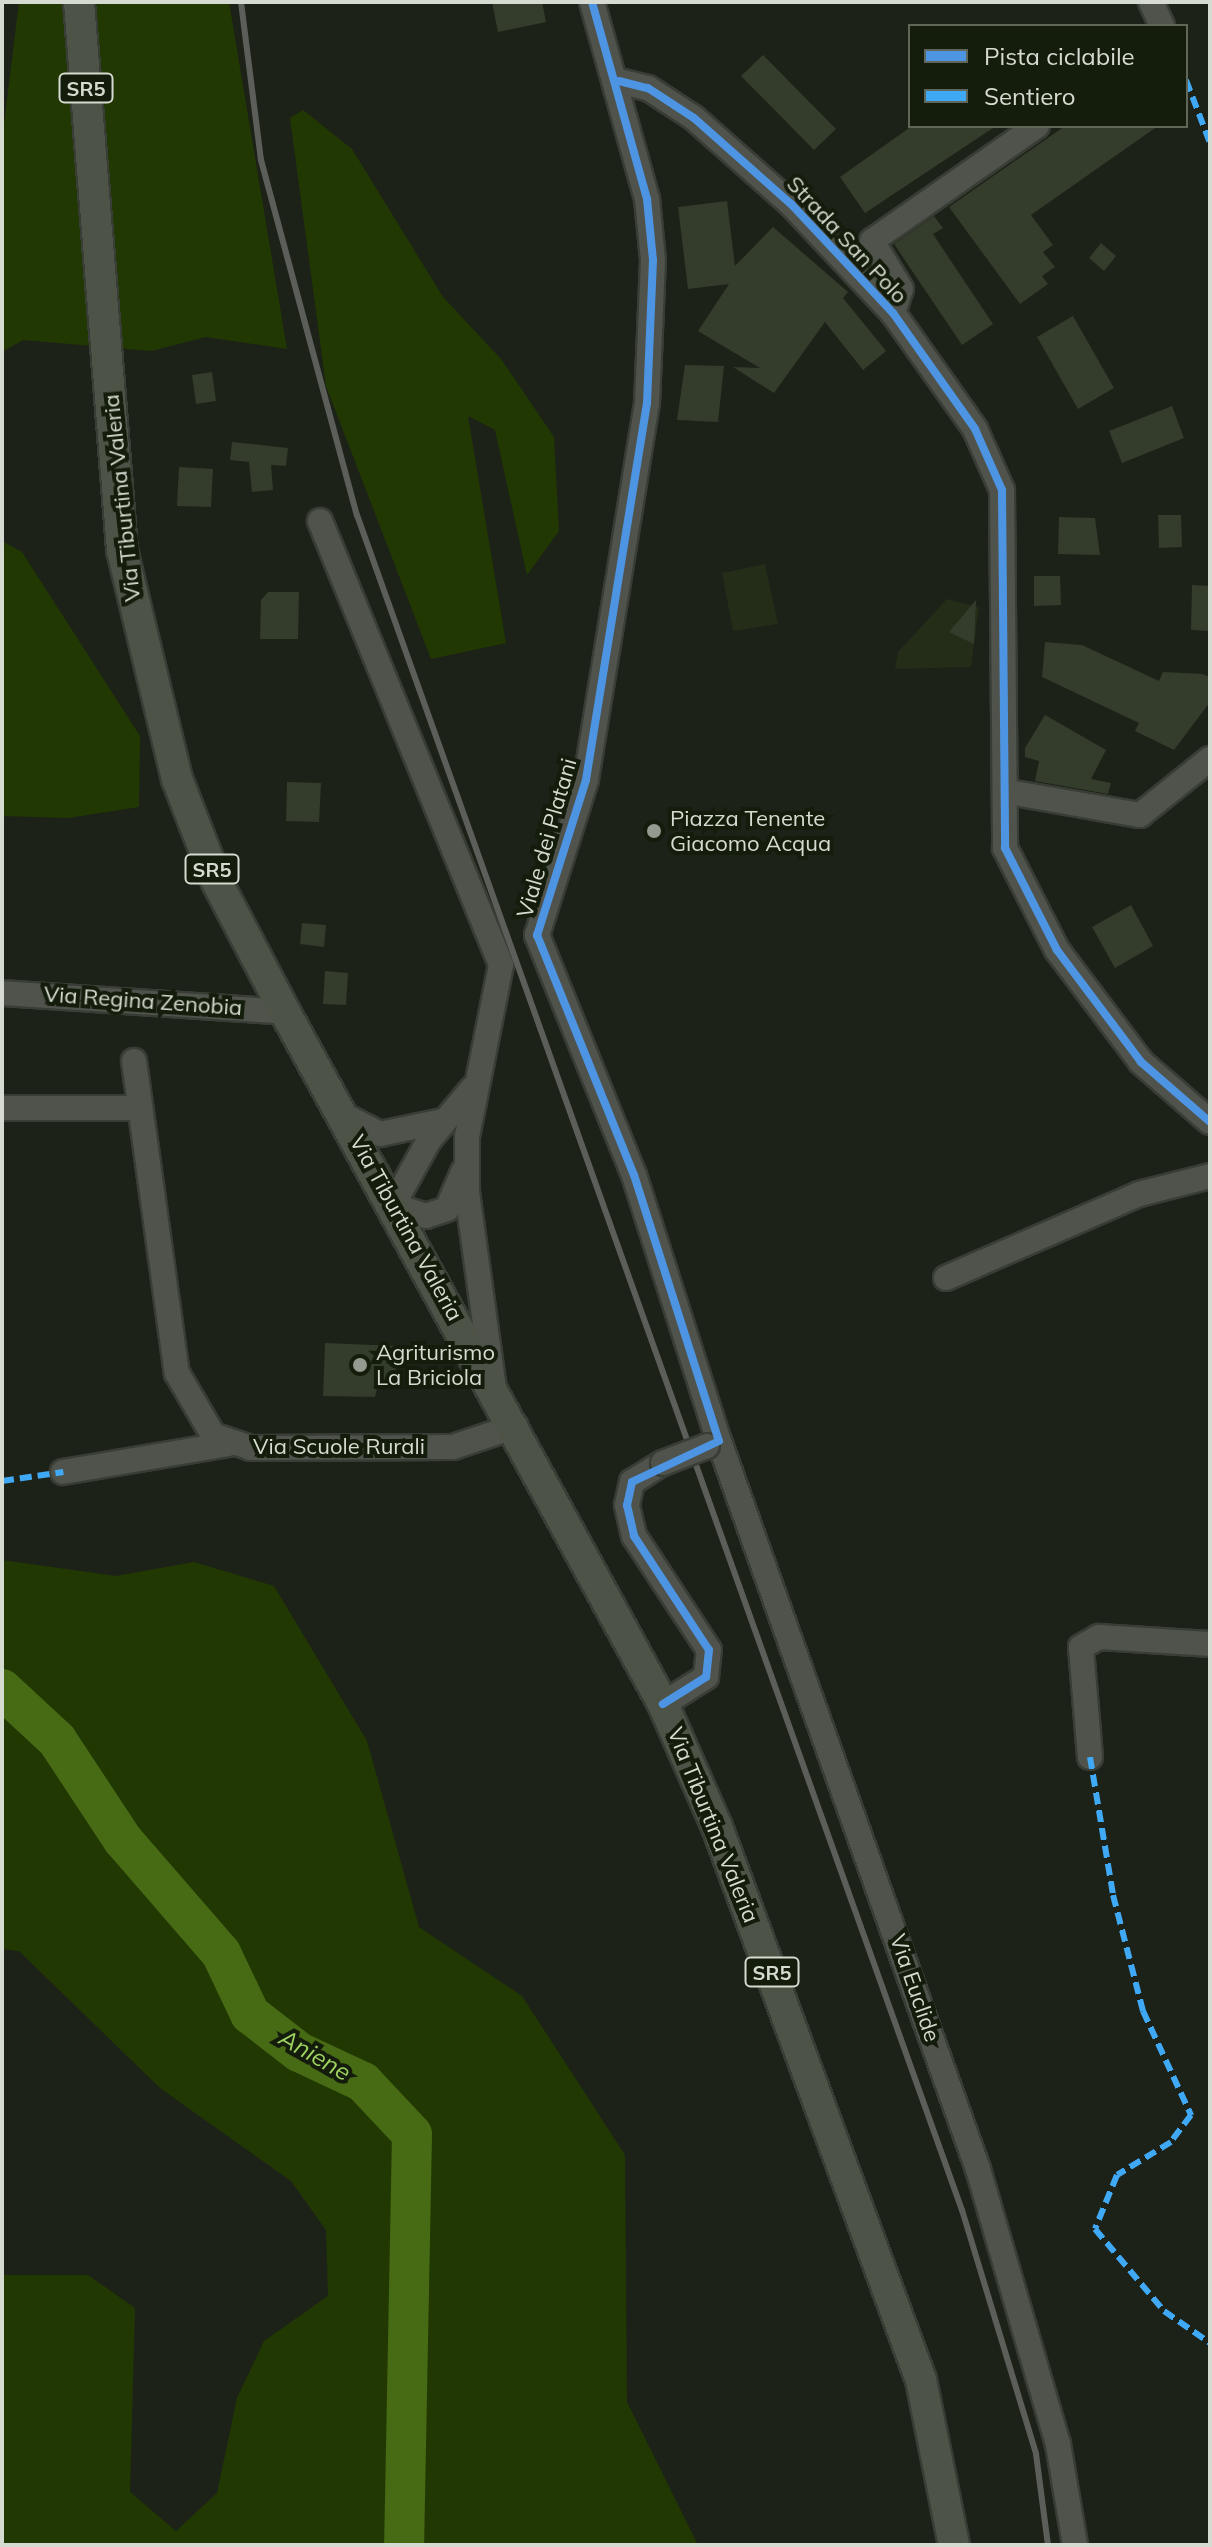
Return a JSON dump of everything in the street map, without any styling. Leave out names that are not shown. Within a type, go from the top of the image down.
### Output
[{"type":"main road","name":"Via Tiburtina Valeria","points":[[79,2],[131,602],[177,779],[217,882],[285,1012],[493,1383],[663,1704],[728,1857],[921,2380],[954,2545]]},
{"type":"street","name":"Viale dei Platani","points":[[592,2],[619,81],[653,260],[647,403],[586,780],[537,935],[634,1175],[713,1444]]},
{"type":"street","points":[[1151,2],[1161,24]]},
{"type":"street","name":"Strada San Polo","points":[[619,81],[648,88],[741,157],[893,313],[975,429],[1002,490],[1009,792],[1005,848],[1057,950],[1141,1062],[1210,1122]]},
{"type":"street","points":[[893,313],[901,289],[872,241],[1034,128]]},
{"type":"street","points":[[320,521],[501,965],[500,998],[472,1089],[467,1159],[493,1383]]},
{"type":"street","points":[[1009,792],[1140,815],[1210,759]]},
{"type":"street","name":"Via Regina Zenobia","points":[[2,993],[285,1012]]},
{"type":"street","name":"Via Scuole Rurali","points":[[134,1061],[177,1373],[197,1418],[228,1444],[453,1447],[516,1426]]},
{"type":"street","points":[[467,1159],[447,1209],[426,1216],[393,1205],[449,1118],[472,1089]]},
{"type":"street","points":[[2,1108],[139,1108]]},
{"type":"street","points":[[343,1115],[392,1134],[449,1118]]},
{"type":"street","points":[[946,1278],[1139,1194],[1207,1173]]},
{"type":"street","points":[[63,1472],[228,1444]]},
{"type":"street","points":[[663,1704],[706,1677],[709,1650],[634,1536],[627,1505],[632,1482],[663,1463],[713,1444]]},
{"type":"street","name":"Via Euclide","points":[[713,1444],[978,2169],[1058,2444],[1075,2545]]},
{"type":"street","points":[[1090,1757],[1081,1647],[1099,1637],[1210,1644]]},
{"type":"shaded area","points":[[765,564],[778,624],[733,631],[722,573]]},
{"type":"shaded area","points":[[947,599],[979,607],[971,667],[895,669],[898,652]]},
{"type":"green space","points":[[19,2],[229,2],[287,349],[206,337],[151,351],[23,340],[2,352],[2,140]]},
{"type":"green space","points":[[303,110],[352,149],[443,297],[501,359],[554,437],[559,531],[527,575],[495,430],[468,416],[506,643],[431,659],[326,386],[290,118]]},
{"type":"green space","points":[[2,541],[22,552],[140,736],[139,807],[68,818],[2,816]]},
{"type":"green space","points":[[2,1560],[116,1576],[194,1562],[274,1586],[367,1741],[419,1927],[522,1996],[625,2155],[627,2402],[698,2545],[2,2545],[2,2275],[88,2275],[135,2308],[130,2492],[176,2531],[217,2493],[237,2398],[264,2341],[328,2296],[326,2230],[291,2181],[160,2088],[19,1951],[2,1949]]},
{"type":"building","points":[[492,2],[542,2],[546,22],[498,32]]},
{"type":"building","points":[[763,55],[836,129],[814,150],[741,76]]},
{"type":"building","points":[[909,128],[993,128],[865,213],[840,177]]},
{"type":"building","points":[[1062,128],[1155,128],[1031,215],[1053,245],[1043,252],[1055,267],[1042,276],[1048,284],[1020,304],[949,207]]},
{"type":"building","points":[[727,201],[735,266],[773,227],[848,292],[843,298],[886,351],[863,370],[825,322],[774,393],[733,367],[760,368],[698,331],[729,284],[688,289],[678,207]]},
{"type":"building","points":[[934,216],[943,228],[933,234],[993,324],[962,345],[894,244]]},
{"type":"building","points":[[1101,243],[1116,256],[1104,271],[1089,258]]},
{"type":"building","points":[[1073,316],[1114,388],[1078,409],[1037,337]]},
{"type":"building","points":[[685,365],[724,366],[718,422],[677,420]]},
{"type":"building","points":[[212,372],[216,401],[196,404],[192,375]]},
{"type":"building","points":[[1172,406],[1184,438],[1122,463],[1109,431]]},
{"type":"building","points":[[232,442],[288,448],[286,466],[271,465],[273,490],[252,492],[249,462],[230,460]]},
{"type":"building","points":[[179,467],[213,469],[211,507],[177,506]]},
{"type":"building","points":[[1158,515],[1181,515],[1182,547],[1159,548]]},
{"type":"building","points":[[1059,517],[1095,518],[1100,555],[1058,554]]},
{"type":"building","points":[[1034,576],[1060,576],[1061,605],[1034,606]]},
{"type":"building","points":[[1192,585],[1210,586],[1210,631],[1191,630]]},
{"type":"building","points":[[268,592],[299,592],[298,639],[260,639],[261,600]]},
{"type":"building","points":[[976,600],[974,644],[949,632]]},
{"type":"building","points":[[1045,642],[1082,645],[1159,681],[1163,672],[1202,674],[1210,677],[1210,702],[1174,750],[1135,731],[1139,723],[1042,677]]},
{"type":"building","points":[[1045,715],[1106,750],[1091,779],[1111,783],[1108,794],[1035,781],[1039,761],[1025,757],[1025,748]]},
{"type":"building","points":[[287,782],[321,783],[319,822],[286,821]]},
{"type":"building","points":[[1131,905],[1153,946],[1115,968],[1092,927]]},
{"type":"building","points":[[302,923],[326,925],[324,947],[300,944]]},
{"type":"building","points":[[325,971],[348,973],[346,1005],[323,1004]]},
{"type":"building","name":"Agriturismo La Briciola","points":[[325,1343],[397,1346],[396,1384],[378,1384],[375,1397],[323,1396]]},
{"type":"waterway","name":"Aniene","points":[[2,1689],[57,1740],[123,1840],[221,1953],[250,2014],[299,2052],[363,2082],[412,2134],[404,2545]]},
{"type":"railway","points":[[241,2],[261,160],[357,515],[962,2210],[1036,2454],[1048,2545]]},
{"type":"marked path","points":[[1188,85],[1210,143]]},
{"type":"marked path","points":[[2,1481],[63,1472]]},
{"type":"marked path","points":[[1090,1757],[1113,1895],[1143,2011],[1191,2115],[1171,2142],[1117,2175],[1095,2229],[1164,2311],[1210,2343]]},
{"type":"cycle path","points":[[592,2],[647,199],[653,260],[647,403],[586,780],[537,935],[634,1175],[719,1441],[632,1482],[627,1505],[634,1536],[709,1650],[706,1677],[663,1704]]},
{"type":"cycle path","points":[[619,81],[648,88],[694,118],[791,204],[893,313],[975,429],[1002,490],[1005,848],[1057,950],[1141,1062],[1210,1122]]},
{"type":"place","name":"Piazza Tenente Giacomo Acqua","points":[[654,831]]},
{"type":"place","name":"Agriturismo La Briciola","points":[[360,1365]]}]
